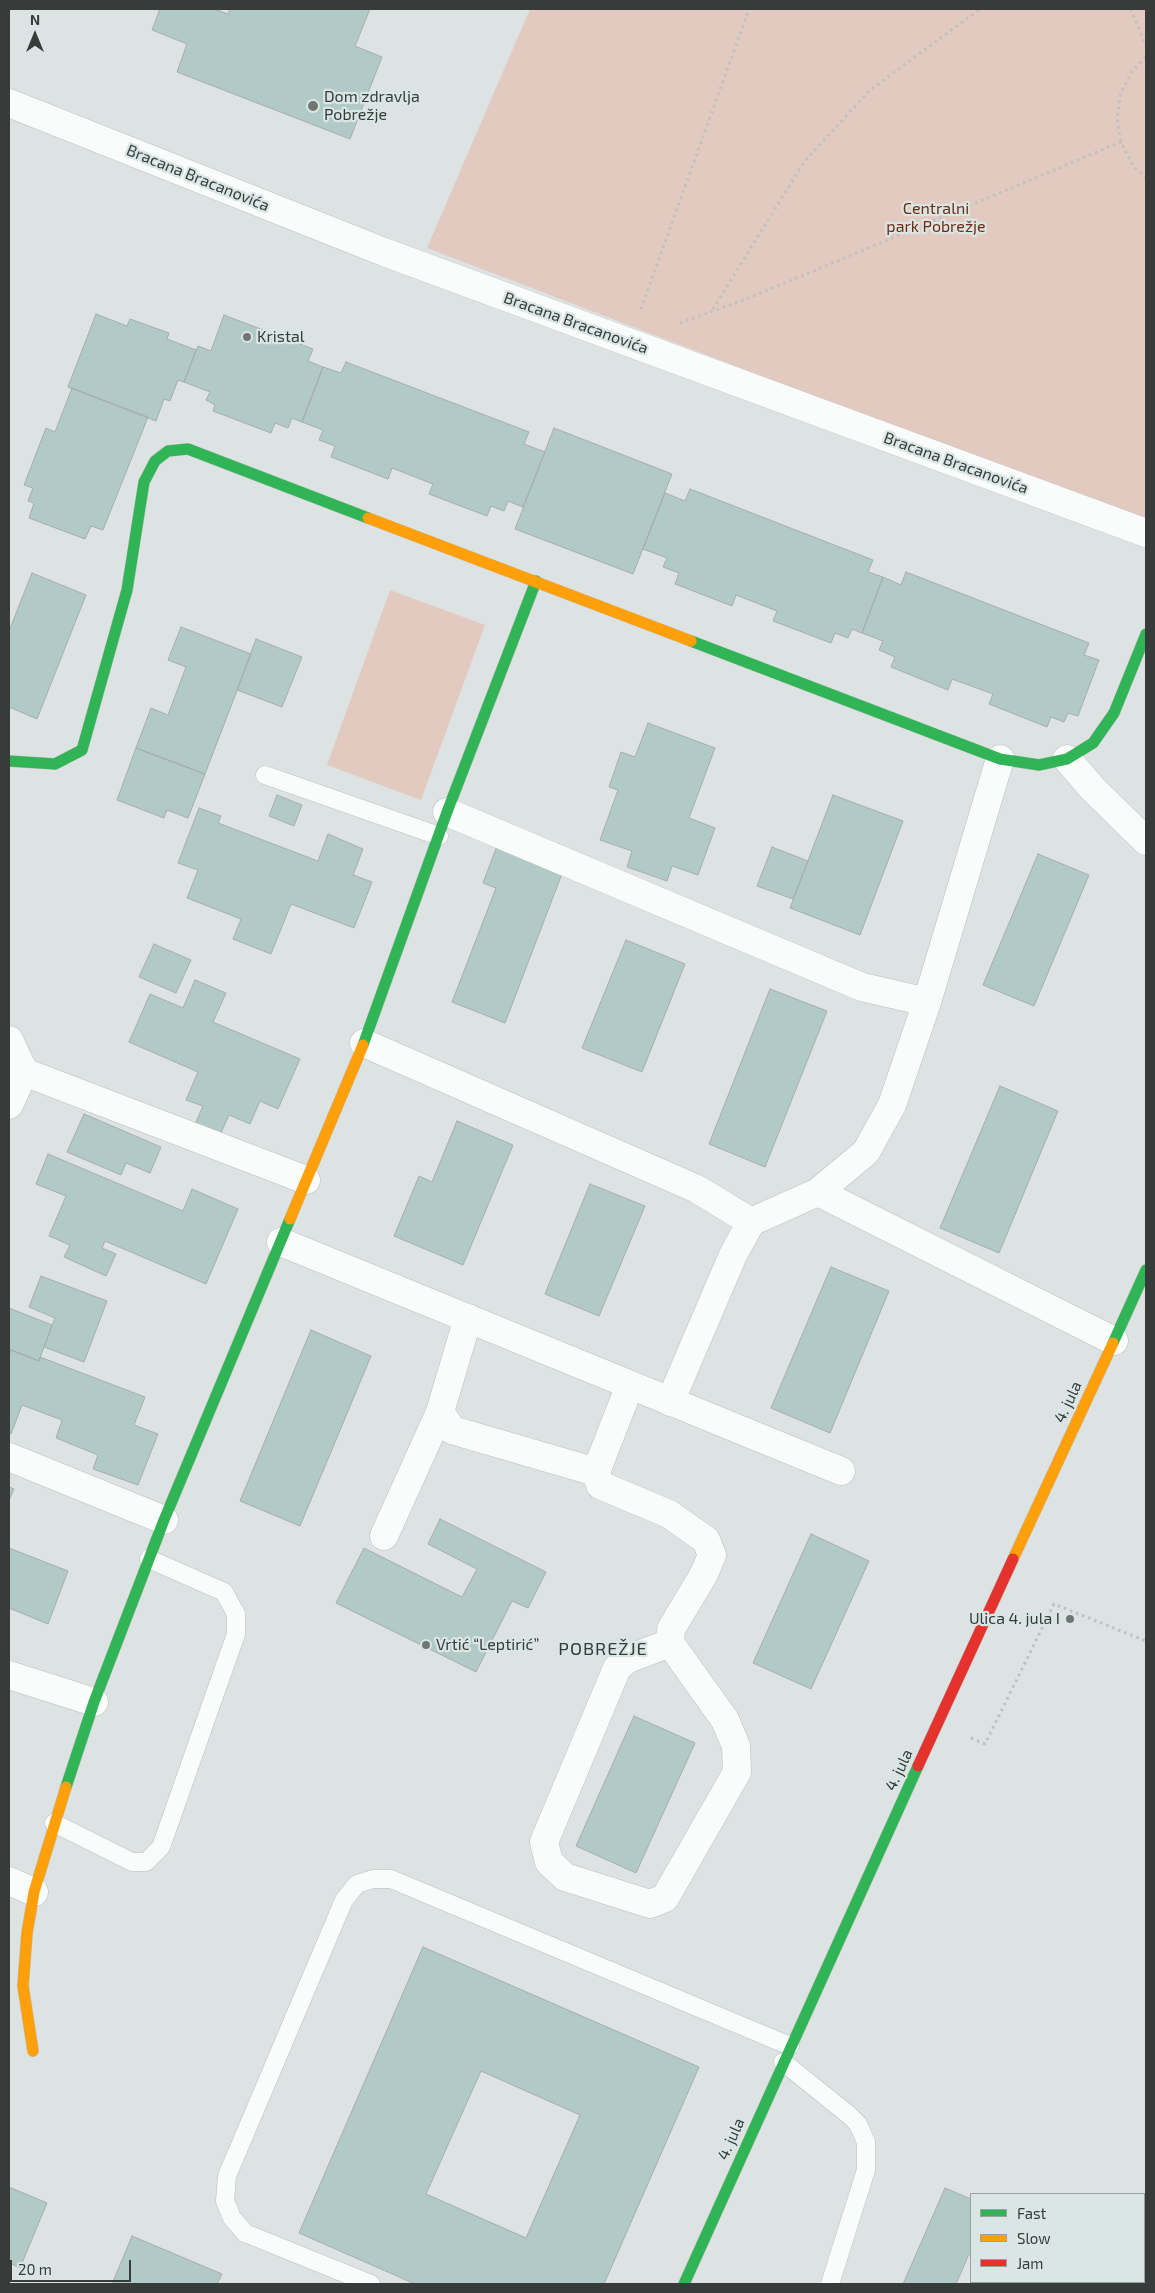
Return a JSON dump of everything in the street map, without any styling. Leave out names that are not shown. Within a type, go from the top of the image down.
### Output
[{"type":"street","name":"Bracana Bracanovića","points":[[9,103],[384,252],[1146,533]]},
{"type":"street","points":[[9,761],[55,764],[82,750],[126,590],[144,482],[155,461],[168,451],[188,449],[1000,759],[1039,765],[1067,758],[1093,743],[1114,712],[1146,634]]},
{"type":"street","points":[[33,2051],[23,1986],[27,1933],[34,1892],[54,1823],[94,1702],[164,1520],[364,1044],[443,824],[536,581]]},
{"type":"street","points":[[1067,758],[1092,788],[1146,841]]},
{"type":"street","points":[[670,1402],[733,1255],[751,1222],[818,1192],[866,1152],[892,1105],[927,1002],[1000,759]]},
{"type":"street","points":[[443,824],[862,987],[927,1002]]},
{"type":"street","points":[[9,1040],[24,1072],[306,1180]]},
{"type":"street","points":[[364,1044],[697,1189],[751,1222]]},
{"type":"street","points":[[9,1105],[24,1072]]},
{"type":"street","points":[[818,1192],[1114,1341]]},
{"type":"street","points":[[282,1242],[841,1471]]},
{"type":"street","name":"4. jula","points":[[684,2284],[790,2046],[1146,1270]]},
{"type":"street","points":[[384,1536],[440,1412],[468,1318]]},
{"type":"street","points":[[630,1385],[596,1472],[600,1486],[669,1514],[706,1540],[712,1555],[704,1574],[671,1629],[670,1642],[725,1720],[736,1746],[737,1772],[665,1898],[650,1904],[565,1877],[549,1862],[544,1842],[618,1668],[628,1659],[670,1642]]},
{"type":"street","points":[[440,1412],[452,1430],[596,1472]]},
{"type":"street","points":[[9,1457],[164,1520]]},
{"type":"street","points":[[9,1675],[94,1702]]},
{"type":"street","points":[[9,1881],[34,1892]]},
{"type":"lane","points":[[266,776],[443,824]]},
{"type":"lane","points":[[54,1823],[132,1862],[146,1862],[161,1847],[236,1634],[236,1614],[224,1592],[149,1559]]},
{"type":"lane","points":[[371,2284],[245,2233],[232,2218],[225,2201],[227,2176],[344,1900],[357,1884],[373,1879],[391,1879],[790,2046]]},
{"type":"lane","points":[[783,2062],[849,2115],[858,2124],[866,2142],[866,2170],[830,2284]]},
{"type":"path","points":[[630,342],[749,9]]},
{"type":"path","points":[[713,310],[804,162],[870,90],[980,9]]},
{"type":"path","points":[[1131,9],[1146,46]]},
{"type":"path","points":[[1146,57],[1132,71],[1121,93],[1117,118],[1121,142],[1133,166],[1146,178]]},
{"type":"path","points":[[630,342],[749,298],[1121,142]]},
{"type":"path","points":[[938,1723],[985,1744],[1054,1604],[1146,1642]]},
{"type":"green space","name":"Centralni park Pobrežje","points":[[530,9],[1146,9],[1146,523],[427,248]]},
{"type":"green space","points":[[390,590],[485,625],[421,800],[327,765]]},
{"type":"building","name":"Dom zdravlja Pobrežje","points":[[160,9],[214,9],[228,14],[230,9],[370,9],[355,46],[382,57],[350,139],[177,72],[187,44],[152,30]]},
{"type":"building","points":[[96,314],[127,326],[130,319],[169,333],[167,339],[196,350],[184,382],[178,380],[170,401],[164,399],[156,421],[68,387]]},
{"type":"building","points":[[224,315],[313,349],[308,361],[323,367],[302,422],[292,418],[288,428],[275,423],[271,433],[213,411],[215,405],[206,400],[210,392],[184,382],[198,346],[211,351]]},
{"type":"building","points":[[346,362],[529,432],[524,444],[545,452],[523,507],[508,501],[504,511],[491,506],[487,516],[429,494],[433,484],[392,468],[388,479],[331,457],[335,446],[319,440],[323,430],[302,422],[323,367],[341,373]]},
{"type":"building","points":[[72,388],[148,417],[103,530],[91,526],[85,539],[29,518],[34,503],[28,501],[33,488],[24,485],[46,428],[55,432]]},
{"type":"building","points":[[554,428],[672,474],[633,574],[515,529]]},
{"type":"building","points":[[690,489],[873,560],[868,572],[883,577],[862,633],[852,629],[848,638],[835,633],[831,643],[773,621],[777,611],[736,595],[732,606],[675,584],[679,573],[663,567],[667,558],[643,549],[665,493],[685,501]]},
{"type":"building","points":[[906,572],[1089,643],[1084,655],[1099,660],[1078,716],[1068,713],[1064,722],[1051,717],[1047,727],[989,704],[993,694],[952,679],[948,690],[891,667],[895,657],[879,650],[883,641],[862,633],[883,577],[901,585]]},
{"type":"building","points":[[32,573],[86,595],[37,719],[9,707],[9,631]]},
{"type":"building","points":[[181,627],[251,654],[205,774],[136,748],[151,708],[168,715],[186,667],[168,660]]},
{"type":"building","points":[[256,639],[302,657],[282,707],[237,690]]},
{"type":"building","points":[[648,723],[715,748],[689,818],[715,828],[698,875],[672,866],[667,881],[627,867],[632,851],[600,840],[618,790],[609,787],[621,752],[635,757]]},
{"type":"building","points":[[136,748],[205,774],[188,818],[167,810],[164,818],[117,800]]},
{"type":"building","points":[[277,795],[302,805],[294,826],[269,816]]},
{"type":"building","points":[[833,795],[903,821],[860,935],[790,908]]},
{"type":"building","points":[[199,808],[221,816],[218,823],[318,861],[328,834],[363,849],[353,875],[372,882],[354,928],[291,904],[271,954],[233,939],[241,919],[187,898],[198,870],[178,863]]},
{"type":"building","points":[[497,846],[563,871],[505,1023],[452,1002],[496,888],[483,883]]},
{"type":"building","points":[[772,847],[808,861],[793,899],[757,886]]},
{"type":"building","points":[[1038,854],[1089,875],[1034,1006],[983,985]]},
{"type":"building","points":[[626,940],[685,964],[642,1072],[582,1048]]},
{"type":"building","points":[[154,944],[191,960],[176,993],[139,977]]},
{"type":"building","points":[[195,980],[226,993],[213,1022],[300,1059],[278,1109],[260,1101],[250,1124],[229,1115],[220,1135],[195,1124],[203,1106],[186,1100],[198,1072],[129,1042],[150,994],[183,1008]]},
{"type":"building","points":[[770,989],[827,1011],[765,1167],[709,1144]]},
{"type":"building","points":[[1000,1086],[1058,1111],[999,1253],[940,1228]]},
{"type":"building","points":[[84,1114],[161,1147],[150,1173],[126,1163],[121,1175],[67,1152]]},
{"type":"building","points":[[457,1121],[513,1145],[463,1265],[394,1236],[419,1176],[432,1182]]},
{"type":"building","points":[[48,1154],[183,1211],[192,1189],[238,1209],[206,1284],[105,1241],[102,1248],[116,1254],[106,1276],[64,1257],[70,1245],[49,1236],[66,1196],[36,1184]]},
{"type":"building","points":[[590,1184],[645,1206],[599,1316],[545,1294]]},
{"type":"building","points":[[831,1267],[889,1291],[830,1433],[771,1408]]},
{"type":"building","points":[[41,1276],[107,1301],[84,1362],[44,1347],[55,1318],[29,1307]]},
{"type":"building","points":[[9,1308],[52,1325],[39,1361],[11,1350],[9,1355]]},
{"type":"building","points":[[311,1330],[371,1356],[300,1526],[240,1501]]},
{"type":"building","points":[[11,1350],[39,1361],[40,1357],[145,1397],[134,1425],[158,1434],[138,1485],[93,1469],[98,1455],[56,1438],[62,1420],[22,1405],[11,1434],[9,1433],[9,1355]]},
{"type":"building","points":[[9,1487],[14,1489],[9,1500]]},
{"type":"building","points":[[440,1519],[546,1572],[528,1608],[512,1601],[476,1672],[336,1603],[364,1548],[462,1597],[477,1569],[428,1544]]},
{"type":"building","points":[[811,1534],[869,1561],[811,1689],[753,1663]]},
{"type":"building","points":[[9,1548],[68,1571],[48,1624],[9,1608]]},
{"type":"building","points":[[634,1716],[695,1743],[636,1873],[576,1846]]},
{"type":"building","points":[[423,1947],[699,2067],[604,2284],[415,2284],[299,2233]],"holes":[[[481,2071],[580,2115],[526,2238],[426,2194]]]},
{"type":"building","points":[[9,2187],[47,2203],[20,2268],[9,2263]]},
{"type":"building","points":[[945,2188],[970,2199],[970,2254],[956,2284],[903,2284]]},
{"type":"building","points":[[132,2236],[222,2274],[217,2284],[112,2284]]},
{"type":"building","points":[[1145,2274],[1146,2284],[1046,2283],[1145,2283]]},
{"type":"traffic: fast","points":[[9,761],[55,764],[82,750],[127,590],[144,482],[155,461],[168,451],[188,449],[368,518]]},
{"type":"traffic: fast","points":[[363,1045],[447,812],[536,581]]},
{"type":"traffic: fast","points":[[691,641],[1000,759],[1039,765],[1067,759],[1093,743],[1114,713],[1146,634]]},
{"type":"traffic: fast","points":[[66,1787],[94,1702],[164,1520],[290,1219]]},
{"type":"traffic: fast","points":[[1113,1343],[1146,1270]]},
{"type":"traffic: fast","points":[[684,2284],[918,1766]]},
{"type":"traffic: slow","points":[[368,518],[691,641]]},
{"type":"traffic: slow","points":[[290,1219],[363,1045]]},
{"type":"traffic: slow","points":[[1013,1559],[1113,1343]]},
{"type":"traffic: slow","points":[[33,2051],[23,1986],[27,1933],[34,1892],[66,1787]]},
{"type":"traffic: jam","points":[[918,1766],[1013,1559]]},
{"type":"place","name":"Dom zdravlja Pobrežje","points":[[313,106]]},
{"type":"place","name":"Kristal","points":[[247,337]]},
{"type":"place","name":"Ulica 4. jula I","points":[[1070,1619]]},
{"type":"place","name":"Vrtić “Leptirić”","points":[[426,1645]]},
{"type":"district","name":"POBREŽJE","points":[[603,1649]]}]
